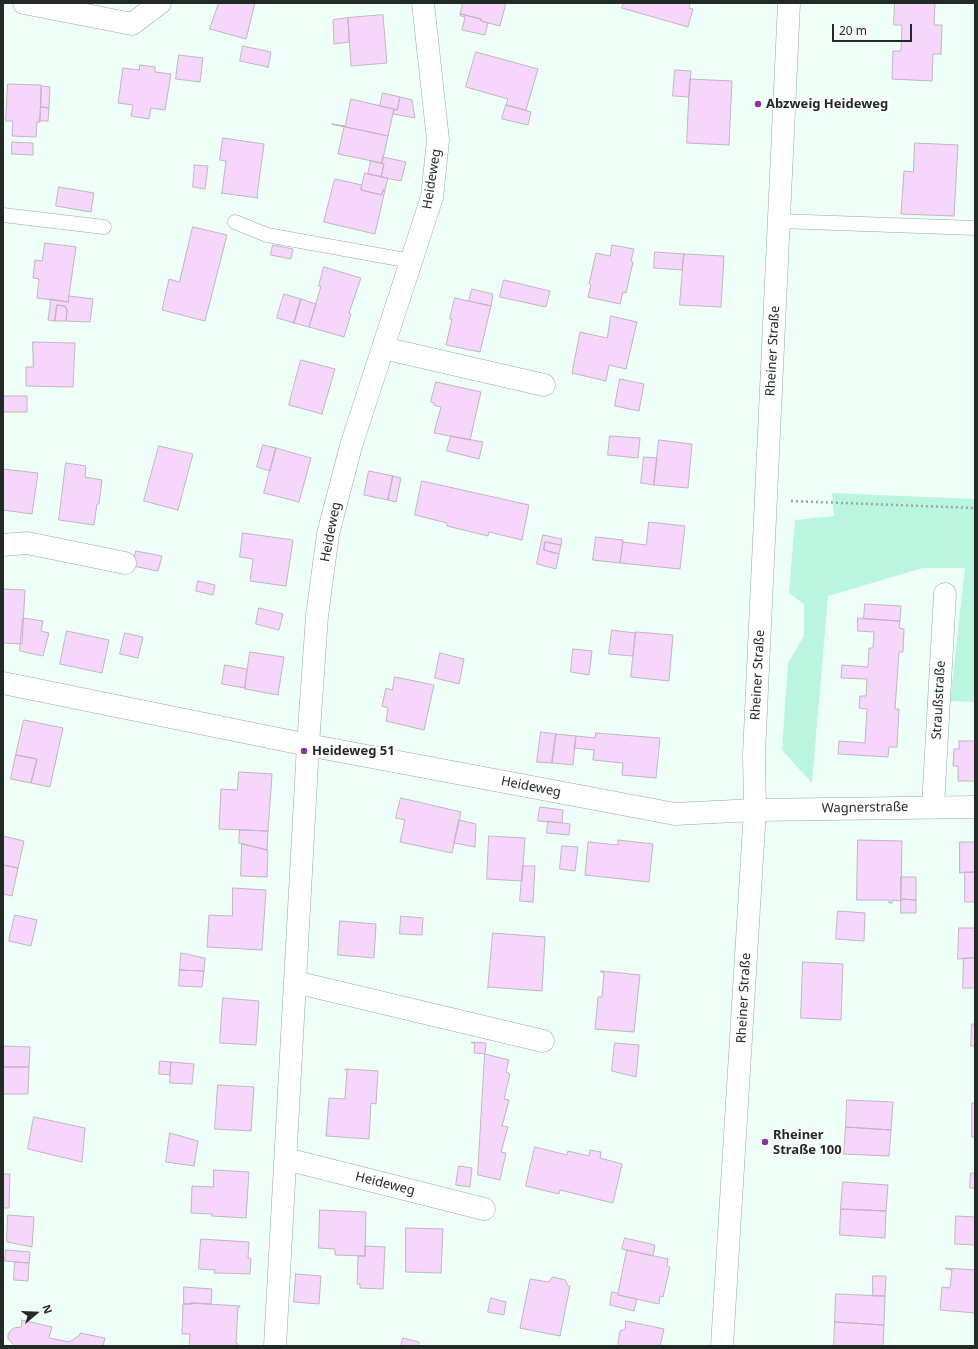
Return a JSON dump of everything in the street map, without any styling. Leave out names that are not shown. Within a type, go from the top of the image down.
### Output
[{"type":"street","points":[[24,3],[132,24],[160,3]]},
{"type":"street","name":"Heideweg","points":[[276,1346],[308,745],[317,616],[328,534],[351,446],[432,197],[438,140],[423,3]]},
{"type":"street","name":"Rheiner Straße","points":[[722,1346],[755,810],[754,754],[789,3]]},
{"type":"street","points":[[383,348],[544,385]]},
{"type":"street","points":[[3,545],[27,543],[125,563]]},
{"type":"street","name":"Straußstraße","points":[[933,806],[945,594]]},
{"type":"street","name":"Heideweg","points":[[3,683],[308,745],[675,814],[755,810]]},
{"type":"street","name":"Wagnerstraße","points":[[755,810],[975,806]]},
{"type":"street","points":[[295,982],[543,1041]]},
{"type":"street","name":"Heideweg","points":[[286,1158],[484,1210]]},
{"type":"lane","points":[[3,215],[104,227]]},
{"type":"lane","points":[[235,222],[267,235],[411,261]]},
{"type":"lane","points":[[779,222],[975,228]]},
{"type":"path","points":[[766,500],[975,508]]},
{"type":"green space","points":[[832,493],[975,499],[975,702],[950,701],[965,568],[923,568],[828,596],[812,783],[782,750],[788,663],[804,636],[804,604],[789,593],[795,520],[834,516]]},
{"type":"building","points":[[219,3],[255,3],[246,39],[210,29]]},
{"type":"building","points":[[463,3],[506,3],[500,26],[481,21],[481,19],[461,14],[461,16],[460,15]]},
{"type":"building","points":[[624,3],[690,3],[689,8],[693,9],[688,27],[622,8]]},
{"type":"building","points":[[895,3],[935,3],[934,25],[942,25],[941,54],[933,54],[932,81],[892,79],[893,51],[901,51],[902,25],[894,25]]},
{"type":"building","points":[[461,14],[481,19],[481,21],[488,23],[485,35],[462,30],[465,17],[461,16]]},
{"type":"building","points":[[383,15],[387,63],[351,66],[348,18]]},
{"type":"building","points":[[348,18],[349,42],[334,44],[333,20]]},
{"type":"building","points":[[243,46],[271,52],[268,68],[240,61]]},
{"type":"building","points":[[476,52],[538,69],[526,110],[506,105],[508,99],[466,87]]},
{"type":"building","points":[[179,55],[203,58],[200,82],[176,79]]},
{"type":"building","points":[[140,65],[155,67],[155,72],[171,74],[165,110],[151,108],[149,119],[131,116],[133,105],[118,103],[123,68],[139,70]]},
{"type":"building","points":[[675,70],[691,71],[689,97],[673,96]]},
{"type":"building","points":[[690,79],[732,81],[729,145],[687,143]]},
{"type":"building","points":[[8,84],[41,85],[40,122],[37,122],[36,137],[12,136],[13,121],[6,121]]},
{"type":"building","points":[[42,86],[50,87],[49,108],[41,107]]},
{"type":"building","points":[[383,93],[400,97],[397,110],[380,106]]},
{"type":"building","points":[[400,97],[412,100],[415,118],[393,114],[394,109],[397,110]]},
{"type":"building","points":[[351,99],[394,109],[388,136],[332,124],[345,126]]},
{"type":"building","points":[[506,105],[531,112],[528,125],[502,119]]},
{"type":"building","points":[[41,107],[49,108],[48,121],[40,121]]},
{"type":"building","points":[[332,124],[388,136],[382,163],[338,154],[344,127]]},
{"type":"building","points":[[223,138],[264,144],[257,196],[258,198],[221,193],[226,161],[220,160]]},
{"type":"building","points":[[12,142],[33,143],[33,155],[12,154]]},
{"type":"building","points":[[915,143],[958,145],[954,216],[901,214],[904,171],[913,172]]},
{"type":"building","points":[[383,157],[406,162],[401,181],[381,177],[384,164],[382,163]]},
{"type":"building","points":[[371,161],[384,164],[381,177],[368,174]]},
{"type":"building","points":[[195,165],[208,166],[205,189],[193,187]]},
{"type":"building","points":[[365,173],[388,178],[382,195],[361,190]]},
{"type":"building","points":[[335,179],[362,185],[361,190],[382,195],[383,190],[385,190],[375,234],[324,222]]},
{"type":"building","points":[[59,187],[94,193],[91,212],[56,206]]},
{"type":"building","points":[[193,227],[227,235],[205,321],[162,310],[169,279],[179,282]]},
{"type":"building","points":[[45,243],[76,247],[68,302],[37,298],[39,279],[33,278],[35,260],[42,261]]},
{"type":"building","points":[[273,245],[293,249],[291,259],[271,255]]},
{"type":"building","points":[[612,245],[634,249],[631,261],[633,262],[626,293],[623,292],[620,304],[588,297],[591,285],[589,284],[596,253],[610,256]]},
{"type":"building","points":[[655,252],[684,254],[682,270],[654,268]]},
{"type":"building","points":[[684,254],[724,256],[721,307],[680,305]]},
{"type":"building","points":[[324,267],[361,278],[349,313],[351,314],[344,337],[309,327],[321,286],[319,286]]},
{"type":"building","points":[[504,280],[550,291],[546,307],[500,297]]},
{"type":"building","points":[[472,289],[493,294],[491,306],[469,301]]},
{"type":"building","points":[[284,294],[301,299],[294,323],[277,318]]},
{"type":"building","points":[[69,296],[93,299],[90,322],[66,321],[67,310],[65,306],[57,305],[55,321],[48,320],[51,299],[68,302]]},
{"type":"building","points":[[455,298],[491,306],[480,352],[446,345]]},
{"type":"building","points":[[301,299],[316,304],[309,327],[294,323]]},
{"type":"building","points":[[57,305],[65,306],[67,310],[66,321],[55,321]]},
{"type":"building","points":[[611,316],[637,322],[626,369],[609,365],[606,381],[572,373],[580,332],[607,338]]},
{"type":"building","points":[[33,342],[75,343],[73,387],[26,386],[26,367],[33,367]]},
{"type":"building","points":[[301,360],[335,369],[322,414],[289,405]]},
{"type":"building","points":[[620,379],[644,384],[639,411],[615,406]]},
{"type":"building","points":[[436,382],[481,392],[470,440],[434,433],[441,407],[434,405],[434,403],[431,402]]},
{"type":"building","points":[[3,396],[27,396],[27,412],[3,412]]},
{"type":"building","points":[[451,436],[483,442],[479,459],[447,451]]},
{"type":"building","points":[[610,436],[640,438],[638,458],[608,455]]},
{"type":"building","points":[[659,440],[692,444],[688,488],[654,485]]},
{"type":"building","points":[[263,445],[276,448],[270,471],[257,467]]},
{"type":"building","points":[[159,446],[193,454],[178,510],[144,501]]},
{"type":"building","points":[[276,448],[311,458],[299,502],[264,493]]},
{"type":"building","points":[[644,457],[657,458],[654,485],[641,483]]},
{"type":"building","points":[[66,463],[86,466],[85,477],[102,480],[99,504],[97,504],[94,525],[59,520]]},
{"type":"building","points":[[3,469],[38,473],[32,514],[3,510]]},
{"type":"building","points":[[369,471],[393,476],[388,500],[364,495]]},
{"type":"building","points":[[393,476],[401,478],[396,502],[388,500]]},
{"type":"building","points":[[422,481],[529,505],[522,540],[489,532],[488,536],[447,526],[447,523],[415,515]]},
{"type":"building","points":[[649,522],[685,526],[680,569],[620,563],[623,542],[646,545]]},
{"type":"building","points":[[243,533],[293,540],[286,586],[250,581],[253,559],[240,557]]},
{"type":"building","points":[[543,535],[562,539],[561,545],[545,542],[544,550],[559,554],[556,569],[537,564]]},
{"type":"building","points":[[596,537],[623,540],[620,563],[593,560]]},
{"type":"building","points":[[545,542],[561,545],[559,554],[544,550]]},
{"type":"building","points":[[136,551],[162,556],[158,571],[133,566]]},
{"type":"building","points":[[198,581],[215,585],[213,595],[196,591]]},
{"type":"building","points":[[3,589],[25,590],[22,644],[3,643]]},
{"type":"building","points":[[865,604],[901,606],[900,621],[864,619]]},
{"type":"building","points":[[259,608],[283,614],[279,630],[256,624]]},
{"type":"building","points":[[23,618],[43,621],[41,631],[49,633],[43,656],[20,651]]},
{"type":"building","points":[[858,618],[900,621],[899,628],[904,629],[903,652],[899,652],[895,709],[899,709],[897,747],[889,747],[888,757],[838,754],[839,741],[865,743],[867,709],[859,708],[860,696],[866,696],[867,679],[841,678],[842,665],[868,667],[869,648],[873,648],[874,632],[858,631]]},
{"type":"building","points":[[612,630],[635,633],[633,656],[609,654]]},
{"type":"building","points":[[67,631],[109,640],[102,673],[60,664]]},
{"type":"building","points":[[636,632],[673,635],[669,681],[631,677]]},
{"type":"building","points":[[125,633],[143,637],[138,658],[120,654]]},
{"type":"building","points":[[573,649],[592,651],[589,675],[571,672]]},
{"type":"building","points":[[250,652],[284,657],[278,695],[245,689]]},
{"type":"building","points":[[440,653],[464,659],[459,684],[435,678]]},
{"type":"building","points":[[225,665],[247,669],[245,688],[222,684]]},
{"type":"building","points":[[395,677],[434,685],[424,730],[386,721],[388,708],[382,706],[386,688],[392,690]]},
{"type":"building","points":[[24,720],[63,728],[50,787],[31,783],[37,759],[16,755]]},
{"type":"building","points":[[541,732],[556,734],[552,763],[537,762]]},
{"type":"building","points":[[596,733],[660,738],[656,778],[622,775],[623,763],[593,760],[594,750],[574,748],[576,736],[595,738]]},
{"type":"building","points":[[556,734],[576,736],[573,765],[552,763]]},
{"type":"building","points":[[959,741],[975,741],[975,781],[958,781],[958,766],[953,766],[954,749],[959,749]]},
{"type":"building","points":[[16,755],[37,759],[31,783],[11,779]]},
{"type":"building","points":[[239,772],[272,774],[268,831],[219,829],[221,789],[237,790]]},
{"type":"building","points":[[401,798],[461,812],[452,853],[400,842],[405,820],[396,818]]},
{"type":"building","points":[[540,807],[563,810],[562,823],[538,821]]},
{"type":"building","points":[[459,820],[476,824],[475,847],[454,843]]},
{"type":"building","points":[[548,821],[570,824],[569,835],[547,833]]},
{"type":"building","points":[[240,830],[268,831],[267,850],[239,843]]},
{"type":"building","points":[[3,836],[24,841],[18,868],[3,865]]},
{"type":"building","points":[[489,836],[525,838],[522,881],[487,879]]},
{"type":"building","points":[[618,840],[653,844],[649,882],[585,875],[588,842],[618,845]]},
{"type":"building","points":[[858,840],[902,841],[901,901],[892,900],[892,903],[889,903],[889,900],[857,900]]},
{"type":"building","points":[[960,842],[975,842],[975,872],[960,873]]},
{"type":"building","points":[[242,844],[268,850],[267,877],[241,876]]},
{"type":"building","points":[[562,846],[578,847],[575,871],[560,869]]},
{"type":"building","points":[[3,865],[18,868],[12,896],[3,894]]},
{"type":"building","points":[[523,866],[535,866],[533,902],[520,901]]},
{"type":"building","points":[[965,872],[975,872],[975,902],[965,902]]},
{"type":"building","points":[[901,877],[916,877],[916,900],[901,899]]},
{"type":"building","points":[[233,888],[266,890],[262,950],[207,947],[209,915],[232,916]]},
{"type":"building","points":[[901,899],[916,900],[916,913],[901,913]]},
{"type":"building","points":[[838,911],[865,913],[864,941],[836,939]]},
{"type":"building","points":[[15,915],[37,920],[31,946],[9,941]]},
{"type":"building","points":[[401,916],[423,918],[422,935],[400,934]]},
{"type":"building","points":[[340,921],[376,924],[374,958],[338,955]]},
{"type":"building","points":[[959,928],[975,928],[975,958],[958,959]]},
{"type":"building","points":[[493,933],[545,937],[542,991],[488,988]]},
{"type":"building","points":[[181,953],[205,958],[204,971],[180,970]]},
{"type":"building","points":[[964,958],[975,958],[975,988],[963,988]]},
{"type":"building","points":[[803,962],[843,964],[841,1020],[801,1018]]},
{"type":"building","points":[[180,970],[204,971],[202,987],[179,986]]},
{"type":"building","points":[[601,971],[640,975],[634,1032],[595,1029],[598,997],[602,997],[604,973]]},
{"type":"building","points":[[223,998],[259,1001],[256,1045],[220,1043]]},
{"type":"building","points":[[972,1024],[975,1024],[975,1046],[971,1046]]},
{"type":"building","points":[[472,1042],[486,1043],[485,1054],[474,1053],[475,1043]]},
{"type":"building","points":[[615,1043],[639,1045],[636,1077],[612,1071]]},
{"type":"building","points":[[3,1046],[30,1047],[29,1067],[3,1067]]},
{"type":"building","points":[[485,1054],[509,1060],[506,1072],[510,1074],[504,1099],[509,1100],[502,1126],[508,1127],[501,1152],[506,1153],[500,1180],[478,1175]]},
{"type":"building","points":[[160,1061],[171,1062],[170,1075],[159,1074]]},
{"type":"building","points":[[171,1062],[194,1064],[192,1084],[170,1083]]},
{"type":"building","points":[[3,1067],[29,1067],[28,1094],[3,1094]]},
{"type":"building","points":[[346,1069],[378,1071],[376,1104],[371,1103],[369,1139],[326,1136],[329,1098],[345,1099]]},
{"type":"building","points":[[218,1085],[254,1087],[251,1131],[215,1129]]},
{"type":"building","points":[[847,1100],[893,1102],[891,1130],[846,1127]]},
{"type":"building","points":[[972,1103],[975,1103],[975,1137],[972,1137]]},
{"type":"building","points":[[34,1117],[85,1128],[82,1162],[28,1149]]},
{"type":"building","points":[[846,1127],[891,1130],[889,1156],[844,1154]]},
{"type":"building","points":[[170,1133],[198,1141],[194,1166],[166,1162]]},
{"type":"building","points":[[535,1147],[567,1155],[568,1151],[589,1156],[590,1150],[601,1152],[600,1158],[622,1164],[613,1203],[560,1190],[559,1194],[526,1186]]},
{"type":"building","points":[[459,1166],[472,1168],[470,1187],[456,1185]]},
{"type":"building","points":[[214,1170],[249,1172],[246,1218],[191,1213],[192,1186],[213,1187]]},
{"type":"building","points":[[971,1173],[975,1173],[975,1188],[970,1188]]},
{"type":"building","points":[[3,1174],[10,1174],[9,1208],[3,1208]]},
{"type":"building","points":[[843,1182],[888,1185],[886,1211],[841,1209]]},
{"type":"building","points":[[841,1209],[886,1211],[885,1238],[840,1235]]},
{"type":"building","points":[[320,1210],[366,1212],[365,1256],[335,1255],[335,1249],[319,1248]]},
{"type":"building","points":[[8,1215],[34,1217],[32,1247],[7,1242]]},
{"type":"building","points":[[956,1216],[975,1217],[975,1245],[955,1244]]},
{"type":"building","points":[[406,1228],[443,1229],[441,1273],[406,1272]]},
{"type":"building","points":[[625,1238],[655,1245],[653,1256],[622,1249]]},
{"type":"building","points":[[201,1239],[249,1242],[248,1258],[251,1259],[250,1274],[214,1273],[215,1270],[199,1269]]},
{"type":"building","points":[[365,1246],[385,1247],[383,1289],[360,1288],[360,1284],[357,1284],[358,1256],[365,1256]]},
{"type":"building","points":[[6,1250],[30,1252],[29,1263],[5,1261]]},
{"type":"building","points":[[627,1250],[668,1259],[667,1266],[670,1267],[663,1297],[660,1296],[659,1304],[618,1295]]},
{"type":"building","points":[[15,1262],[29,1263],[28,1281],[14,1280]]},
{"type":"building","points":[[946,1268],[975,1270],[975,1313],[940,1310],[942,1287],[950,1288],[952,1270]]},
{"type":"building","points":[[296,1274],[321,1276],[319,1304],[294,1302]]},
{"type":"building","points":[[873,1276],[886,1276],[885,1296],[873,1296]]},
{"type":"building","points":[[553,1277],[565,1280],[568,1286],[570,1286],[560,1336],[520,1328],[530,1279],[548,1282]]},
{"type":"building","points":[[184,1287],[212,1289],[211,1304],[184,1304]]},
{"type":"building","points":[[612,1292],[618,1293],[618,1295],[637,1299],[634,1311],[610,1305]]},
{"type":"building","points":[[836,1294],[885,1296],[884,1325],[835,1322]]},
{"type":"building","points":[[491,1298],[506,1302],[504,1315],[488,1312]]},
{"type":"building","points":[[191,1303],[240,1306],[238,1307],[236,1343],[238,1346],[189,1346],[190,1334],[182,1334],[183,1304]]},
{"type":"building","points":[[22,1320],[52,1327],[49,1338],[69,1342],[80,1335],[80,1333],[105,1338],[103,1346],[15,1346],[8,1339],[8,1335],[14,1328],[21,1327]]},
{"type":"building","points":[[626,1321],[664,1329],[660,1346],[620,1346],[618,1343],[620,1331],[625,1329]]},
{"type":"building","points":[[835,1322],[884,1325],[883,1346],[834,1346]]},
{"type":"building","points":[[403,1338],[419,1342],[419,1346],[401,1346]]},
{"type":"place","name":"Abzweig Heideweg","points":[[758,104]]},
{"type":"place","name":"Heideweg 51","points":[[304,751]]},
{"type":"place","name":"Rheiner Straße 100","points":[[765,1142]]}]
